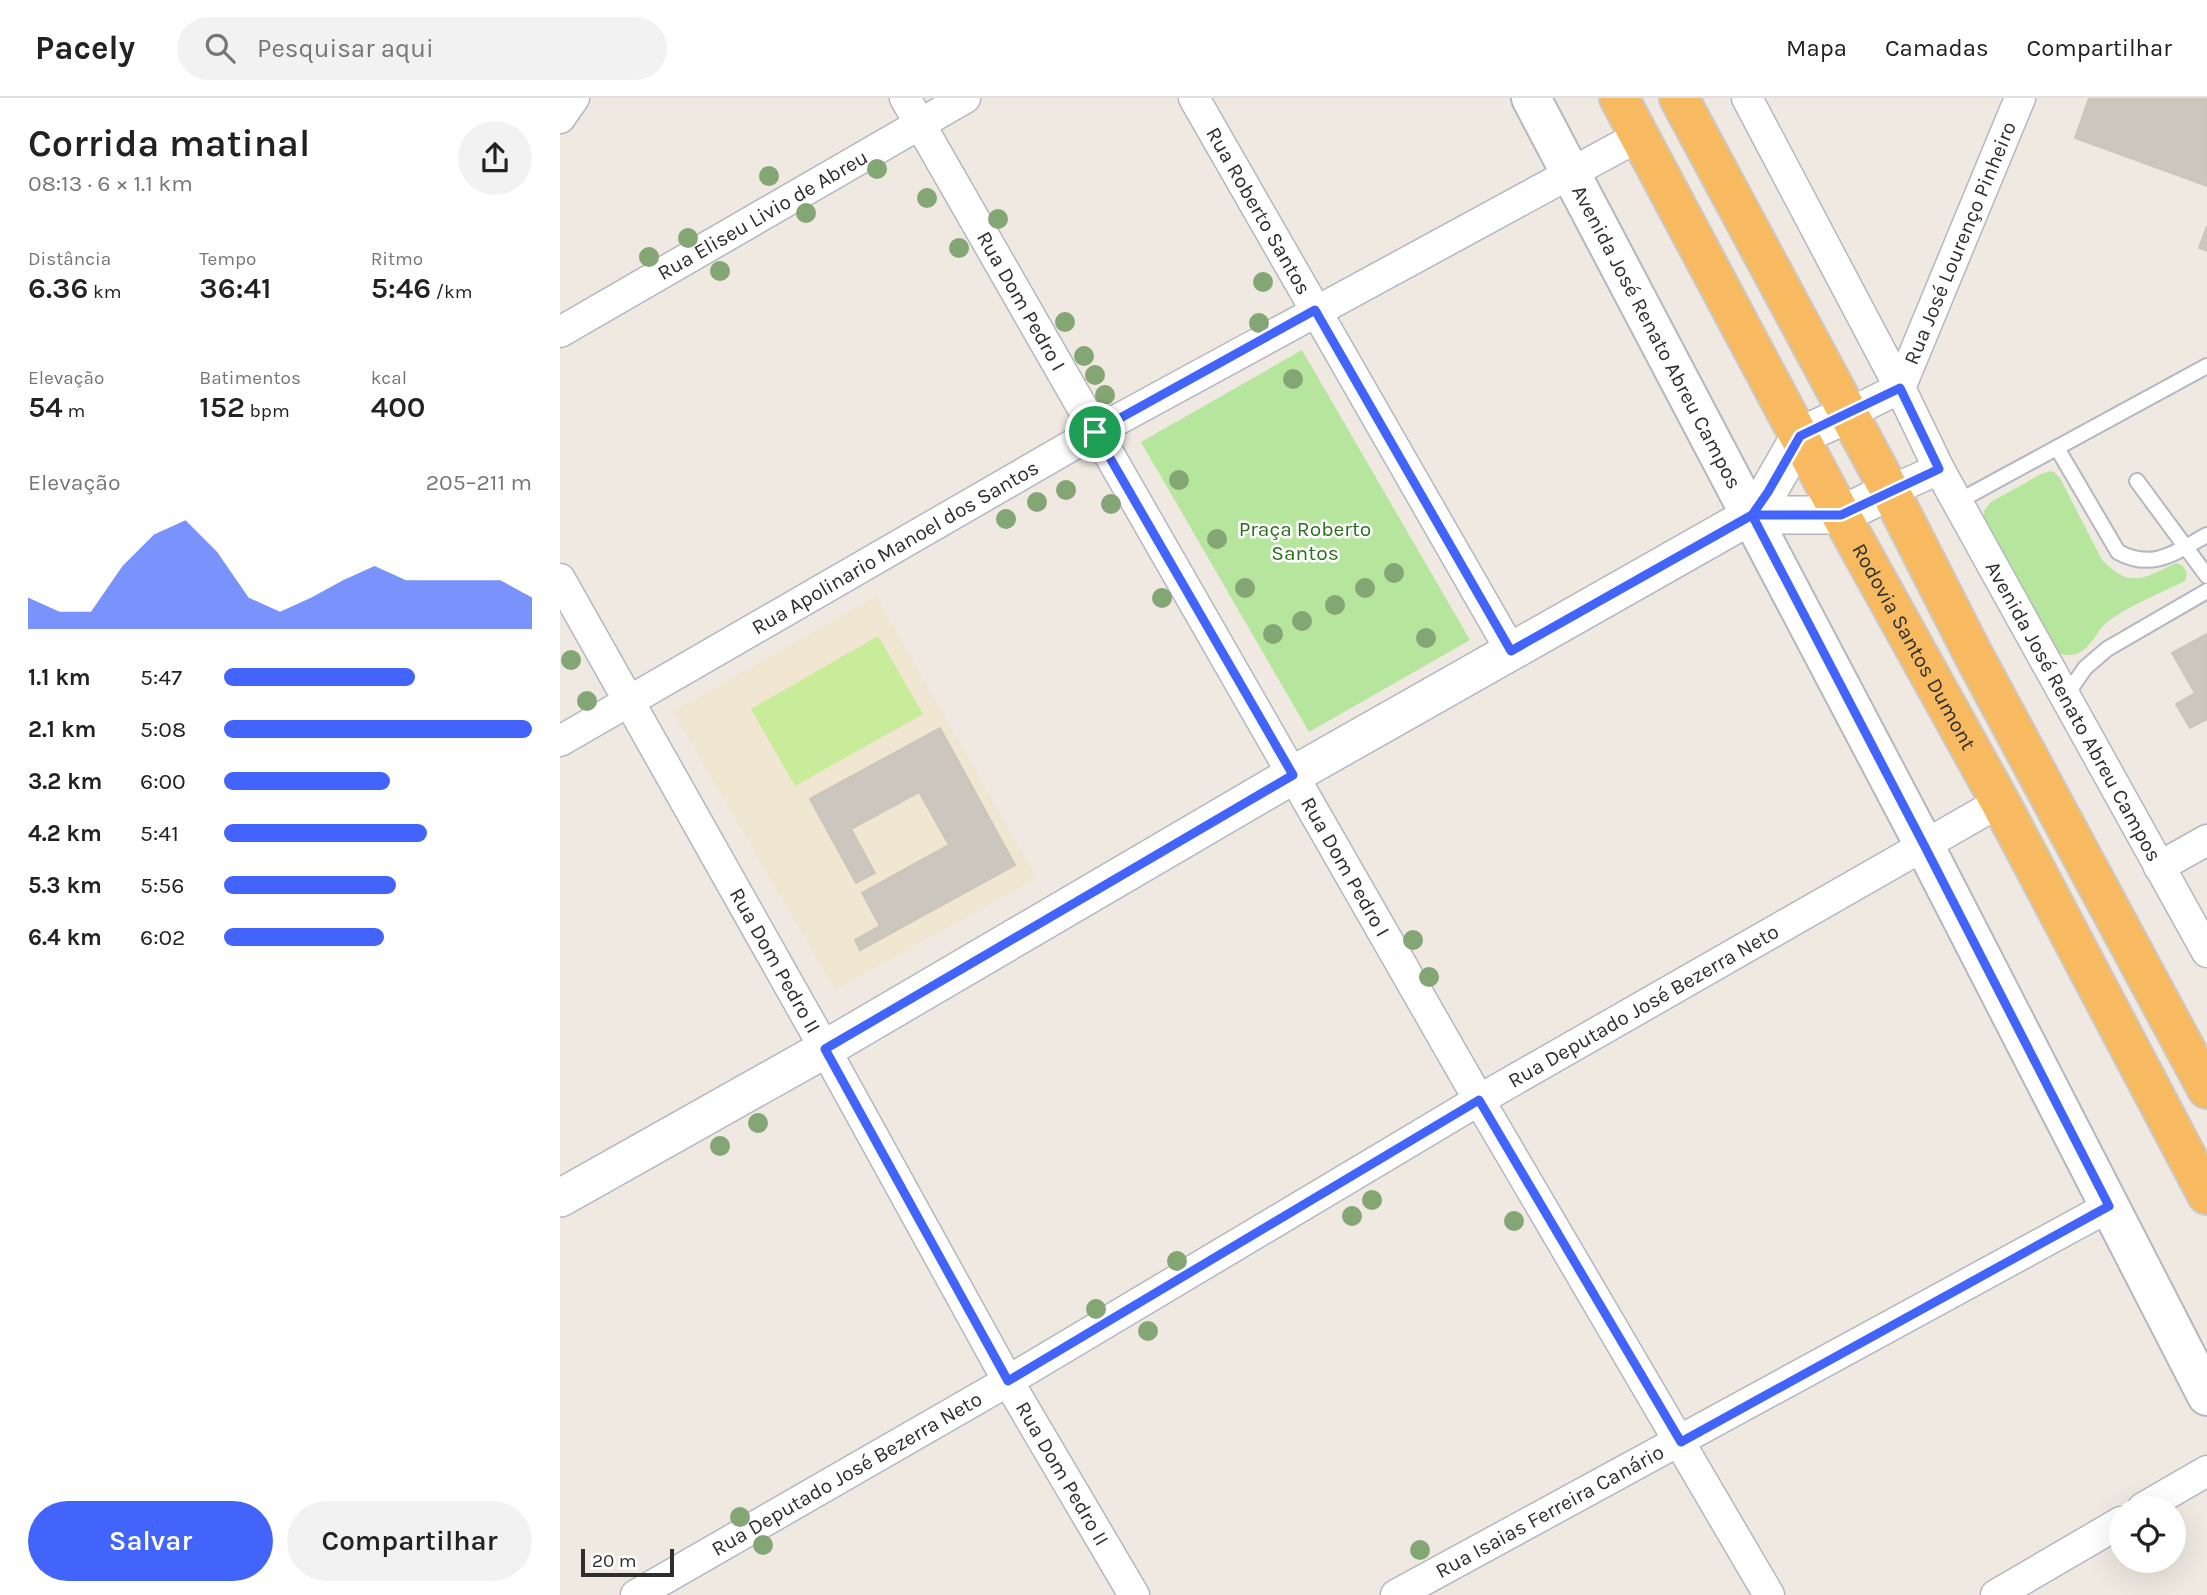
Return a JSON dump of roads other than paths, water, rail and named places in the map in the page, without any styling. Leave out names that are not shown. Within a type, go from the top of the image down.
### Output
[{"type":"highway","name":"Rodovia Santos Dumont","points":[[1619,98],[1841,515],[2000,802],[2207,1195]]},
{"type":"highway","points":[[1681,99],[1890,491],[1973,654],[2207,1089]]},
{"type":"main road","name":"Avenida José Renato Abreu Campos","points":[[1531,98],[1924,845],[2207,1396]]},
{"type":"street","points":[[560,118],[574,98]]},
{"type":"street","name":"Rua Dom Pedro I","points":[[905,98],[1479,1100],[1769,1595]]},
{"type":"street","name":"Rua Eliseu Livio de Abreu","points":[[560,332],[965,98]]},
{"type":"street","name":"Rua Roberto Santos","points":[[1194,98],[1511,651]]},
{"type":"street","name":"Avenida José Renato Abreu Campos","points":[[1747,98],[1900,388],[1939,469],[2207,951]]},
{"type":"street","name":"Rua José Lourenço Pinheiro","points":[[1900,388],[2020,98]]},
{"type":"street","name":"Rua Apolinario Manoel dos Santos","points":[[560,741],[1095,432],[1639,136]]},
{"type":"street","points":[[560,1198],[825,1049],[1293,775],[1752,515],[1800,436],[1900,388]]},
{"type":"street","points":[[1752,515],[1841,515],[1939,469]]},
{"type":"street","name":"Rua Dom Pedro II","points":[[560,579],[825,1049],[1008,1381],[1135,1595]]},
{"type":"street","name":"Rua Deputado José Bezerra Neto","points":[[636,1595],[1008,1381],[1479,1100],[2000,802]]},
{"type":"street","points":[[2159,867],[2207,840]]},
{"type":"street","name":"Rua Isaias Ferreira Canário","points":[[1396,1595],[1681,1442],[2109,1206]]},
{"type":"street","points":[[2164,1496],[2207,1471]]},
{"type":"street","points":[[1996,1595],[2109,1529]]},
{"type":"lane","points":[[1958,502],[2207,366]]},
{"type":"lane","points":[[2057,448],[2118,552],[2131,559],[2146,562],[2160,560],[2207,535]]},
{"type":"lane","points":[[2137,481],[2207,576]]},
{"type":"lane","points":[[2065,697],[2085,668],[2107,649],[2207,592]]},
{"type":"park label","name":"Praça Roberto Santos","points":[[1305,541]]}]
